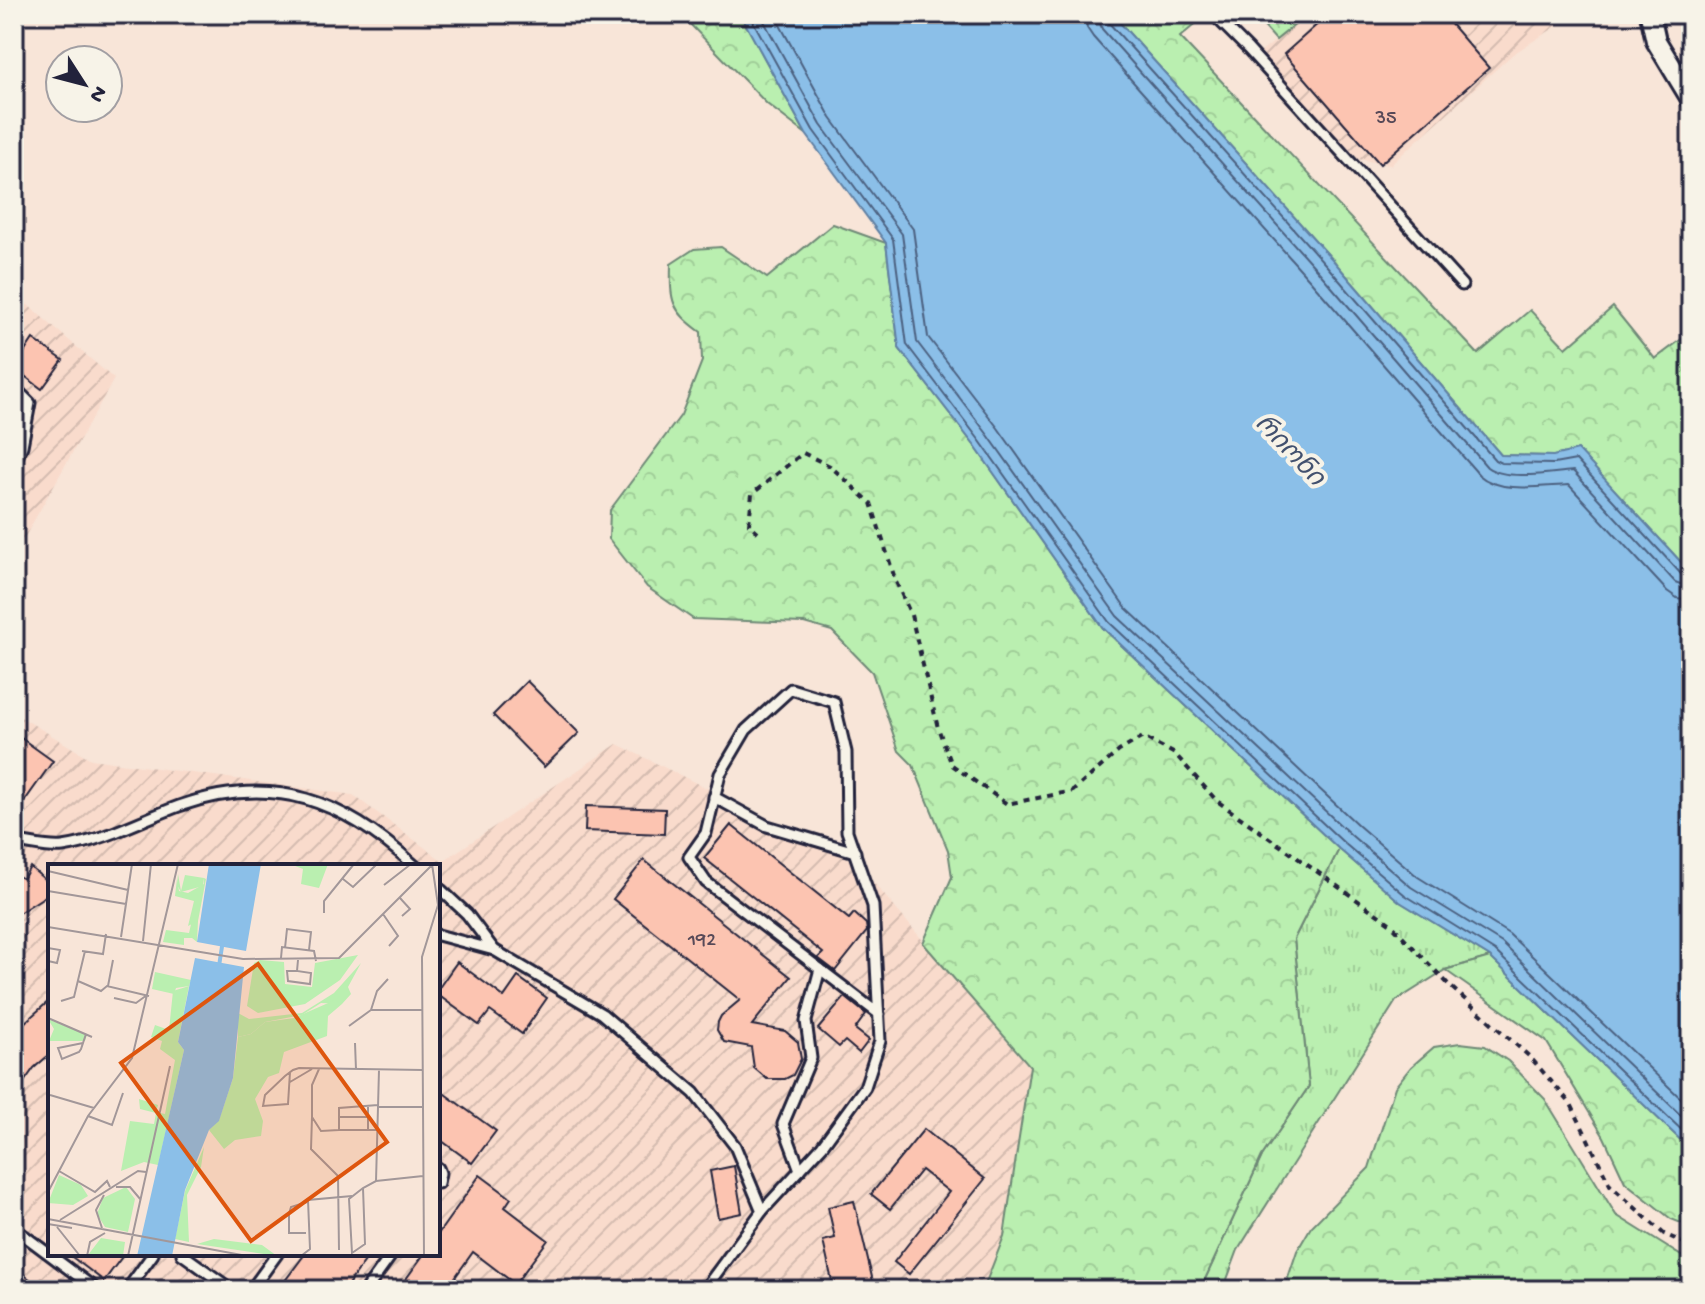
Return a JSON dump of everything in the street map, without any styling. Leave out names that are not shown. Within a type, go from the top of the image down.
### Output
[{"type":"street","points":[[1650,14],[1656,41],[1691,99]]},
{"type":"lane","points":[[1213,14],[1462,285]]},
{"type":"lane","points":[[14,387],[30,403],[22,446],[14,464]]},
{"type":"lane","points":[[704,1290],[762,1211],[822,1146],[865,1087],[880,1041],[879,1014],[873,906],[847,831],[846,752],[834,702],[791,689],[746,730],[720,774],[706,833],[689,857],[706,882],[879,1014]]},
{"type":"lane","points":[[14,842],[62,847],[120,830],[182,805],[247,792],[304,796],[361,822],[413,864]]},
{"type":"lane","points":[[714,797],[767,826],[855,852]]},
{"type":"lane","points":[[440,889],[467,914],[494,950]]},
{"type":"lane","points":[[440,936],[494,950],[602,1014],[694,1093],[735,1146],[762,1211]]},
{"type":"lane","points":[[800,1170],[783,1124],[811,1058],[806,1021],[820,969]]},
{"type":"lane","points":[[14,1228],[48,1253]]},
{"type":"lane","points":[[51,1256],[97,1290]]},
{"type":"lane","points":[[127,1290],[152,1256]]},
{"type":"lane","points":[[185,1256],[232,1290]]},
{"type":"lane","points":[[251,1290],[276,1256]]},
{"type":"lane","points":[[366,1290],[391,1256]]},
{"type":"path","points":[[758,532],[749,524],[752,494],[803,453],[830,466],[871,503],[896,582],[911,615],[938,728],[952,765],[1007,804],[1073,791],[1119,751],[1143,737],[1175,754],[1217,801],[1391,924],[1451,987],[1530,1057],[1571,1104],[1610,1185],[1664,1234],[1691,1246]]},
{"type":"shaded area","points":[[1308,14],[1576,14],[1513,54],[1390,165],[1358,159],[1260,53]]},
{"type":"shaded area","points":[[14,293],[114,379],[14,556]]},
{"type":"shaded area","points":[[14,713],[91,759],[353,795],[443,861],[617,744],[856,862],[1030,1066],[1004,1236],[983,1290],[14,1290]]},
{"type":"green space","points":[[684,14],[740,14],[806,134],[767,104],[687,21]]},
{"type":"green space","points":[[1112,14],[1207,14],[1180,37],[1478,354],[1530,310],[1566,348],[1613,307],[1655,359],[1691,332],[1691,573],[1578,450],[1554,456],[1501,455],[1332,259]]},
{"type":"green space","points":[[1253,14],[1308,14],[1276,40]]},
{"type":"green space","points":[[833,224],[886,243],[899,348],[974,445],[1103,628],[1339,849],[1294,939],[1309,1086],[1262,1156],[1200,1290],[983,1290],[1004,1236],[1030,1066],[923,943],[952,877],[948,850],[913,765],[899,751],[872,672],[832,631],[804,623],[693,619],[647,587],[609,539],[610,510],[681,415],[702,361],[701,332],[674,304],[671,264],[694,249],[721,247],[767,278]]},
{"type":"green space","points":[[1339,849],[1400,902],[1490,957],[1445,970],[1396,1001],[1238,1250],[1223,1290],[1200,1290],[1262,1156],[1309,1086],[1294,939]]},
{"type":"green space","points":[[1490,957],[1691,1150],[1691,1227],[1671,1219],[1625,1182],[1604,1137],[1546,1041],[1445,970]]},
{"type":"green space","points":[[1460,1043],[1485,1046],[1508,1061],[1545,1099],[1616,1215],[1691,1262],[1691,1290],[1284,1290],[1297,1251],[1311,1227],[1369,1168],[1395,1087],[1411,1067],[1434,1047]]},
{"type":"water","name":"რიონი","points":[[740,14],[1112,14],[1332,259],[1501,455],[1553,456],[1578,450],[1691,573],[1691,1150],[1490,957],[1400,902],[1339,849],[1103,628],[974,445],[899,348],[886,243],[806,134]]},
{"type":"building","points":[[1329,14],[1442,14],[1489,68],[1380,164],[1284,54]]},
{"type":"building","points":[[33,339],[63,360],[42,389],[14,368]]},
{"type":"building","points":[[527,681],[579,733],[544,767],[493,715]]},
{"type":"building","points":[[14,733],[53,761],[14,816]]},
{"type":"building","points":[[586,806],[665,809],[664,834],[585,831]]},
{"type":"building","points":[[731,825],[849,919],[854,913],[866,924],[867,931],[835,971],[818,958],[823,953],[704,858]]},
{"type":"building","points":[[644,860],[791,977],[752,1025],[785,1031],[798,1042],[801,1059],[793,1075],[785,1079],[767,1079],[754,1068],[751,1047],[724,1042],[717,1030],[718,1022],[740,1000],[613,899]]},
{"type":"building","points":[[30,867],[48,882],[48,894],[14,916],[14,873],[23,879]]},
{"type":"building","points":[[457,962],[504,997],[518,977],[547,998],[522,1034],[490,1011],[479,1025],[440,996],[440,986]]},
{"type":"building","points":[[845,997],[866,1014],[855,1029],[869,1040],[859,1053],[845,1041],[839,1047],[818,1029]]},
{"type":"building","points":[[48,1002],[48,1056],[34,1068],[14,1096],[14,1032]]},
{"type":"building","points":[[440,1090],[496,1131],[472,1163],[440,1139]]},
{"type":"building","points":[[924,1129],[985,1179],[909,1274],[894,1262],[949,1192],[921,1170],[890,1209],[871,1194]]},
{"type":"building","points":[[734,1166],[742,1213],[718,1218],[710,1171]]},
{"type":"building","points":[[480,1175],[511,1198],[505,1207],[548,1240],[515,1284],[473,1252],[446,1290],[398,1290],[423,1256],[440,1256],[440,1231]]},
{"type":"building","points":[[854,1201],[875,1290],[834,1290],[823,1241],[835,1238],[828,1207]]},
{"type":"building","points":[[71,1256],[123,1256],[104,1281]]},
{"type":"building","points":[[304,1256],[369,1256],[344,1290],[278,1290]]},
{"type":"building","points":[[14,1267],[44,1290],[14,1290]]}]
